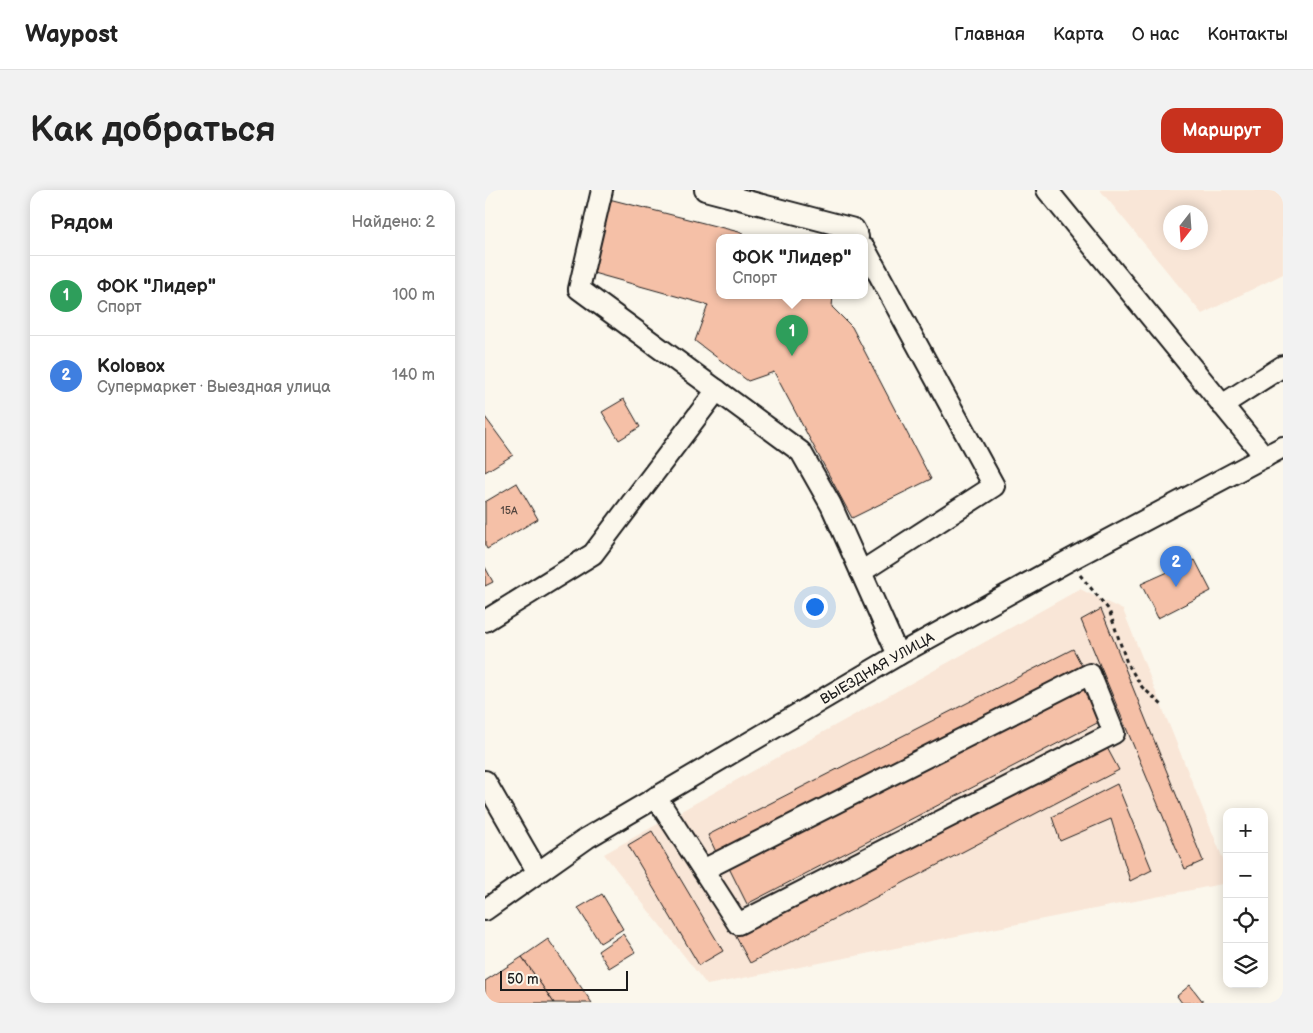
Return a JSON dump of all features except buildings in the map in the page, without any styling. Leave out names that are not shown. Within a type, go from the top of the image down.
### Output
[{"type":"street","points":[[602,190],[579,289],[801,452],[831,505],[897,655]]},
{"type":"street","points":[[705,190],[854,230],[856,234]]},
{"type":"street","points":[[1047,190],[1265,457]]},
{"type":"street","points":[[861,572],[994,486],[868,255]]},
{"type":"street","points":[[1222,405],[1283,366]]},
{"type":"street","points":[[485,620],[593,554],[717,390]]},
{"type":"street","name":"ВЫЕЗДНАЯ УЛИЦА","points":[[485,910],[537,871],[587,838],[897,655],[1068,561],[1283,447]]},
{"type":"street","points":[[656,798],[738,924],[1114,733],[1090,674],[703,870]]},
{"type":"street","points":[[485,781],[537,871]]},
{"type":"path","points":[[1068,561],[1109,610],[1127,663],[1142,687],[1162,705]]},
{"type":"shaded area","points":[[1100,190],[1283,190],[1283,274],[1202,314]]},
{"type":"shaded area","points":[[1080,589],[1123,610],[1223,859],[1223,884],[707,985],[604,854]]},
{"type":"place","name":"ФОК \"Лидер\"","points":[[792,356]]},
{"type":"place","name":"Kоlовох","points":[[1176,587]]}]
